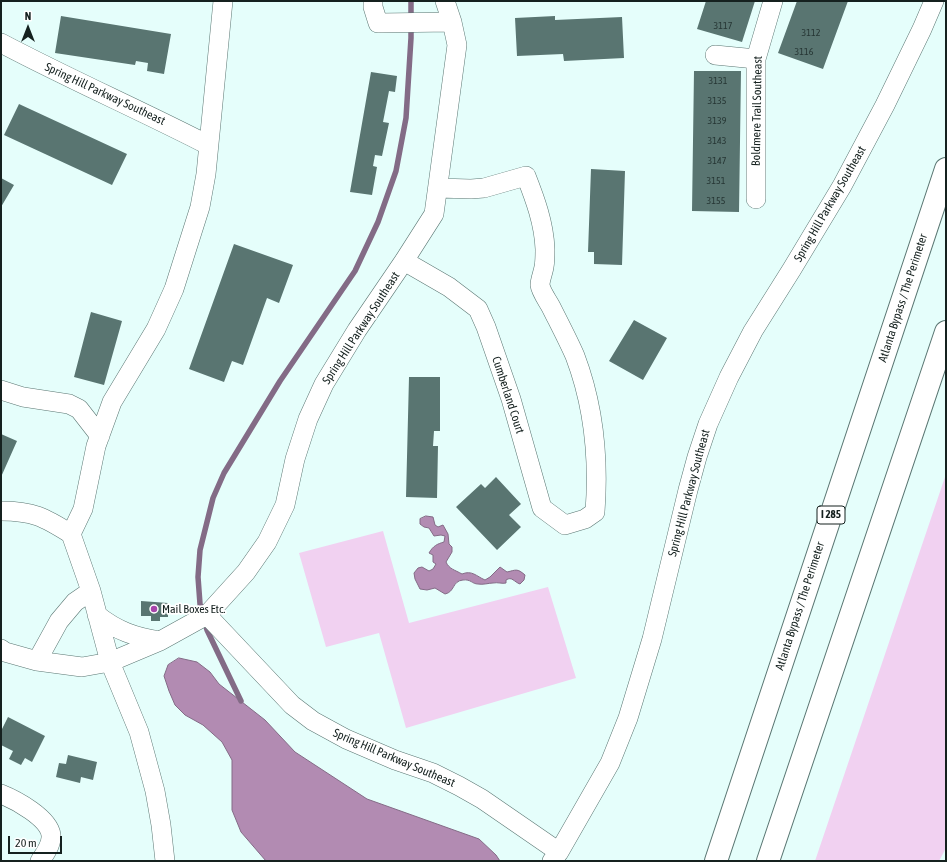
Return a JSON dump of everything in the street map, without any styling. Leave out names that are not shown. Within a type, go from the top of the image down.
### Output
[{"type":"highway","name":"Atlanta Bypass / The Perimeter","points":[[716,861],[946,169]]},
{"type":"highway","points":[[768,861],[946,332]]},
{"type":"street","points":[[71,534],[84,509],[96,446],[112,402],[156,329],[174,289],[200,207],[206,174],[223,1]]},
{"type":"street","points":[[373,1],[373,7],[378,23],[452,22]]},
{"type":"street","name":"Spring Hill Parkway Southeast","points":[[1,649],[5,652],[38,661],[82,667],[110,662],[160,641],[207,615],[246,572],[267,542],[285,505],[295,459],[308,420],[324,384],[357,330],[434,214],[457,45],[452,22],[445,1]]},
{"type":"street","name":"Boldmere Trail Southeast","points":[[756,199],[756,59],[773,1]]},
{"type":"street","name":"Spring Hill Parkway Southeast","points":[[207,615],[292,705],[313,721],[346,739],[395,760],[433,773],[459,786],[482,799],[555,857],[610,763],[628,718],[652,639],[690,483],[708,424],[729,377],[753,331],[842,186],[886,105],[934,1]]},
{"type":"street","name":"Spring Hill Parkway Southeast","points":[[1,43],[31,59],[160,120],[208,145]]},
{"type":"street","points":[[714,55],[756,59]]},
{"type":"street","name":"Cumberland Court","points":[[404,261],[449,287],[478,308],[511,399],[542,508],[565,525],[585,519],[595,512],[597,482],[596,450],[592,418],[584,383],[574,356],[560,324],[540,286],[544,266],[544,242],[539,212],[526,176],[484,188],[438,188]]},
{"type":"street","points":[[1,390],[23,397],[69,404],[79,409],[100,436]]},
{"type":"street","points":[[1,511],[18,511],[38,515],[51,521],[71,534],[91,591],[110,662],[140,732],[155,792],[161,825],[165,861]]},
{"type":"street","points":[[38,661],[59,621],[75,602],[91,591]]},
{"type":"street","points":[[97,615],[111,626],[127,633],[160,641]]},
{"type":"street","points":[[1,794],[13,799],[38,815],[49,828],[51,835],[50,842],[40,861]]},
{"type":"shaded area","points":[[946,474],[946,848],[939,861],[815,861]]},
{"type":"shaded area","points":[[426,516],[433,517],[435,525],[438,527],[443,525],[448,534],[452,552],[446,562],[452,569],[462,574],[474,574],[485,580],[500,567],[507,572],[516,570],[520,571],[525,575],[524,580],[520,584],[508,579],[506,580],[506,583],[476,584],[468,580],[463,580],[457,582],[448,593],[445,594],[435,588],[427,590],[420,589],[414,573],[418,568],[422,567],[429,571],[433,569],[436,564],[433,562],[433,555],[429,553],[435,546],[444,542],[445,536],[434,536],[429,528],[420,524],[420,519]]},
{"type":"shaded area","points":[[383,531],[409,623],[548,587],[576,678],[406,728],[379,633],[326,647],[299,553]]},
{"type":"shaded area","points":[[179,658],[197,662],[210,672],[219,684],[265,720],[295,752],[367,799],[479,839],[496,855],[500,861],[266,861],[241,832],[232,810],[232,760],[222,742],[203,725],[185,715],[175,705],[169,691],[164,676],[168,665]]},
{"type":"building","points":[[706,1],[755,1],[742,42],[697,29]]},
{"type":"building","points":[[797,1],[848,1],[823,69],[778,53]]},
{"type":"building","points":[[61,16],[171,34],[164,74],[147,71],[148,63],[136,61],[135,65],[55,53]]},
{"type":"building","points":[[555,16],[555,20],[622,17],[624,58],[564,61],[563,54],[517,56],[515,18]]},
{"type":"building","points":[[694,71],[741,71],[739,212],[692,211]]},
{"type":"building","points":[[371,72],[397,76],[395,92],[389,91],[383,122],[389,123],[382,156],[375,155],[373,166],[377,167],[372,195],[350,192]]},
{"type":"building","points":[[19,104],[127,154],[112,185],[4,135]]},
{"type":"building","points":[[591,169],[625,171],[622,265],[594,264],[594,252],[588,252]]},
{"type":"building","points":[[1,178],[14,185],[1,207]]},
{"type":"building","points":[[234,244],[293,265],[279,303],[267,298],[243,365],[232,361],[224,382],[189,369]]},
{"type":"building","points":[[91,312],[122,321],[104,385],[74,377]]},
{"type":"building","points":[[634,320],[667,338],[643,380],[609,361]]},
{"type":"building","points":[[409,377],[440,377],[440,431],[434,431],[433,446],[438,446],[437,498],[406,497]]},
{"type":"building","points":[[1,434],[17,441],[1,477]]},
{"type":"building","points":[[496,477],[521,504],[509,515],[521,527],[497,550],[456,507],[481,484],[485,488]]},
{"type":"building","name":"Mail Boxes Etc.","points":[[141,601],[168,603],[168,617],[160,617],[160,621],[151,621],[151,616],[141,616]]},
{"type":"building","points":[[8,717],[45,736],[32,762],[25,758],[21,765],[9,759],[13,751],[1,745],[1,731]]},
{"type":"building","points":[[68,755],[97,762],[93,780],[81,777],[80,783],[56,777],[59,763],[66,764]]},
{"type":"waterway","points":[[203,614],[200,604],[198,577],[200,550],[213,498],[224,473],[280,381],[355,271],[378,222],[396,171],[406,118],[411,38],[411,1]]},
{"type":"waterway","points":[[205,623],[241,701]]},
{"type":"place","name":"Mail Boxes Etc.","points":[[154,609]]}]
